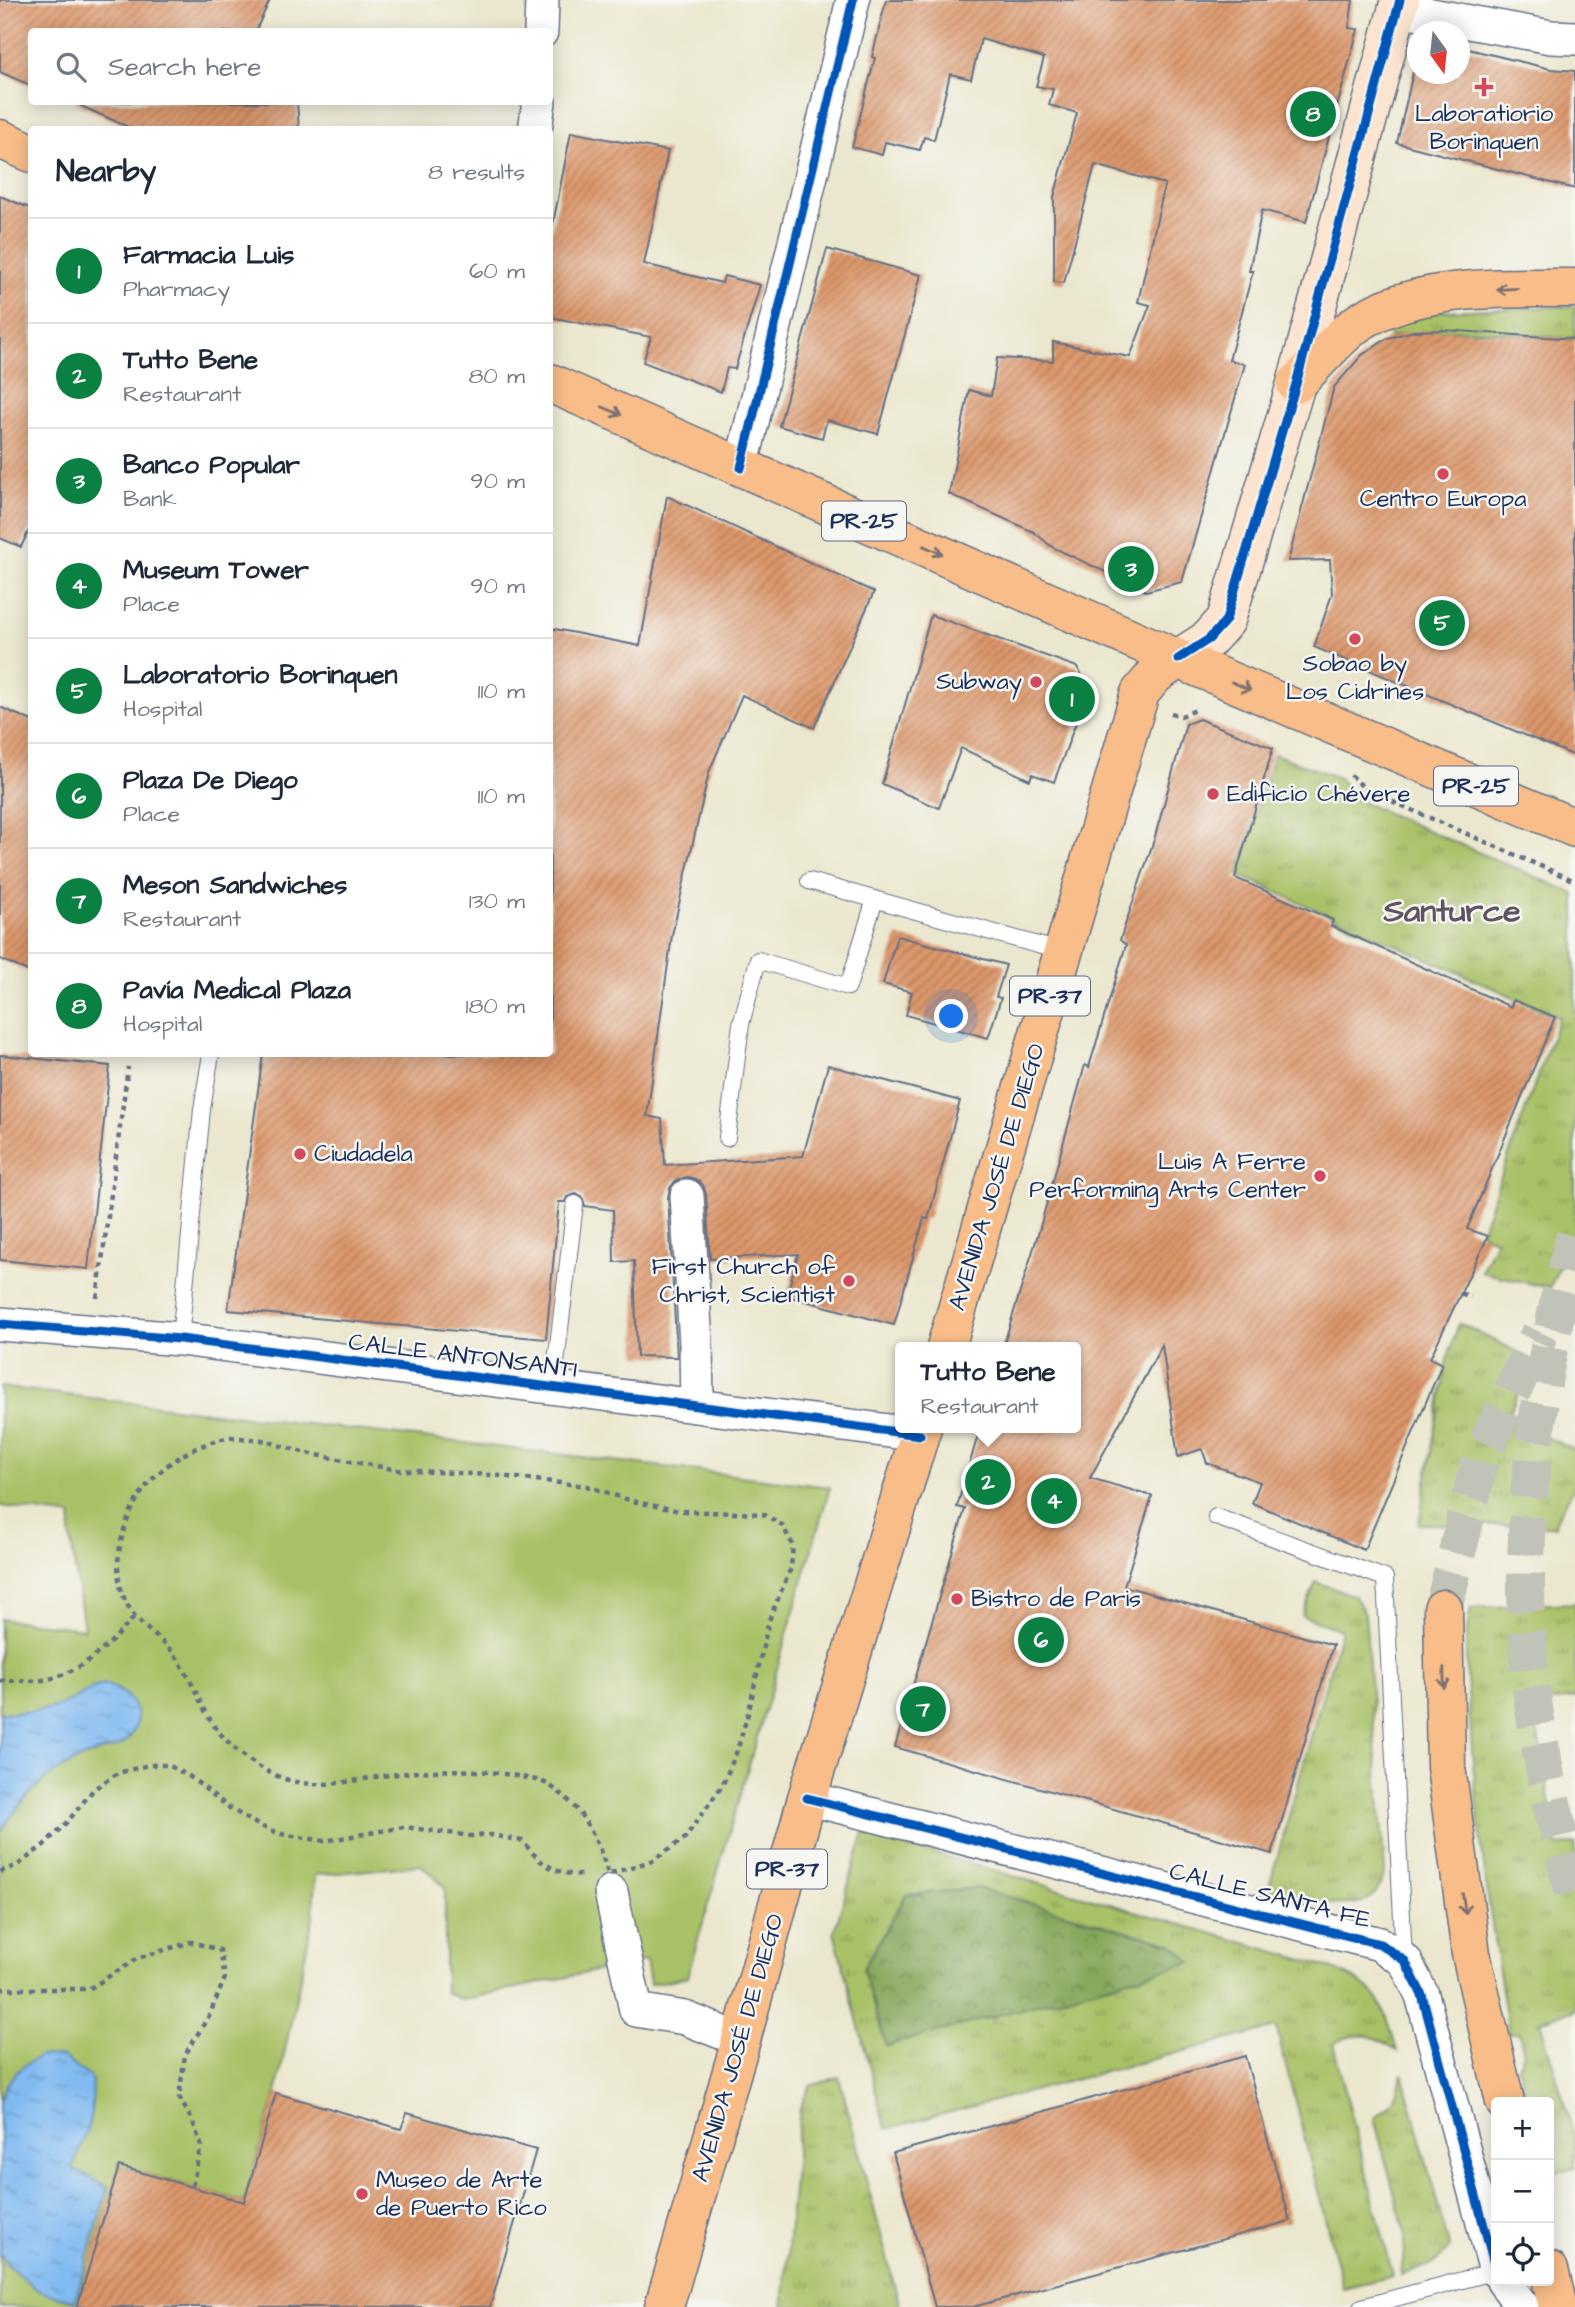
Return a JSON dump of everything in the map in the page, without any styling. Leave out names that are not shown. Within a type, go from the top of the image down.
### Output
[{"type":"main road","points":[[0,139],[28,151]]},
{"type":"main road","points":[[1296,384],[1358,324],[1405,301],[1458,292],[1575,288]]},
{"type":"main road","name":"PR-25","points":[[553,384],[1178,659],[1575,828]]},
{"type":"main road","name":"AVENIDA JOSÉ DE DIEGO","points":[[947,1342],[1140,693],[1155,675],[1178,659]]},
{"type":"main road","name":"AVENIDA JOSÉ DE DIEGO","points":[[664,2307],[807,1798],[920,1433]]},
{"type":"main road","points":[[1443,1609],[1446,1767],[1471,1954],[1504,2097]]},
{"type":"main road","points":[[1553,2286],[1558,2307]]},
{"type":"street","points":[[541,28],[542,0]]},
{"type":"street","points":[[740,468],[853,0]]},
{"type":"street","points":[[1399,4],[1551,37],[1575,38]]},
{"type":"street","name":"PR-37","points":[[1178,659],[1209,639],[1226,620],[1296,384],[1399,4]]},
{"type":"street","points":[[536,126],[539,105]]},
{"type":"street","points":[[687,1196],[698,1406]]},
{"type":"street","name":"CALLE ANTONSANTI","points":[[0,1324],[180,1339],[698,1406],[895,1428]]},
{"type":"street","name":"CALLE SANTA FE","points":[[807,1798],[1380,1944],[1405,1961]]},
{"type":"street","points":[[600,1879],[636,2010],[685,2018],[741,2040]]},
{"type":"street","points":[[1405,1961],[1422,1995],[1491,2252]]},
{"type":"street","points":[[1507,2286],[1522,2307]]},
{"type":"lane","points":[[809,881],[1063,953]]},
{"type":"lane","points":[[727,1138],[741,1024],[758,960],[848,987],[875,899]]},
{"type":"lane","points":[[180,1339],[202,1109],[211,1057]]},
{"type":"lane","points":[[552,1387],[575,1204]]},
{"type":"lane","points":[[1216,1517],[1385,1578],[1405,1961]]},
{"type":"lane","points":[[1362,2307],[1491,2272]]},
{"type":"path","points":[[1137,702],[1181,716],[1196,710],[1209,715]]},
{"type":"path","points":[[1342,766],[1366,790],[1575,881]]},
{"type":"path","points":[[93,1330],[128,1067]]},
{"type":"path","points":[[1461,1293],[1471,1296]]},
{"type":"path","points":[[0,1872],[18,1865],[44,1845],[94,1789],[118,1773],[148,1765],[168,1765],[206,1788],[231,1809],[260,1826],[281,1834],[324,1841],[404,1827],[471,1836],[492,1835],[522,1840],[539,1860],[555,1870],[600,1879],[652,1861],[684,1839],[722,1786],[737,1751],[749,1710],[769,1620],[791,1568],[793,1545],[789,1534],[778,1521],[763,1514],[679,1511],[632,1501],[587,1486],[543,1479],[398,1470],[306,1453],[262,1440],[230,1437],[209,1441],[171,1462],[152,1479],[133,1508],[117,1564],[117,1580],[121,1594],[135,1616],[170,1649],[193,1684],[212,1722],[227,1741],[264,1769],[287,1780],[335,1785],[390,1775],[454,1770],[500,1772],[544,1782],[566,1797],[589,1826],[603,1857],[600,1879]]},
{"type":"path","points":[[0,1681],[44,1680],[78,1668],[114,1640],[135,1616]]},
{"type":"path","points":[[0,1989],[89,1989],[138,1958],[191,1942],[220,1950],[225,1978],[210,2014],[185,2055],[179,2097],[193,2122],[201,2145],[192,2187]]},
{"type":"green space","points":[[1575,306],[1575,339],[1457,330],[1434,330],[1390,337],[1389,326],[1441,311]]},
{"type":"green space","points":[[1274,754],[1339,778],[1359,801],[1575,894],[1575,1228],[1550,1288],[1481,1272],[1496,1240],[1481,1232],[1559,1017],[1238,875]]},
{"type":"green space","points":[[1459,1323],[1533,1360],[1506,1420],[1575,1450],[1575,1486],[1555,1526],[1419,1524],[1447,1360]]},
{"type":"green space","points":[[0,1387],[830,1487],[687,1977],[650,1984],[646,1960],[461,2000],[445,1992],[445,1887],[421,1865],[315,1875],[313,1917],[276,2093],[244,2202],[119,2166],[77,2307],[0,2307],[0,1619],[84,1629],[70,1534],[72,1516],[0,1506]]},
{"type":"green space","points":[[1316,1582],[1355,1596],[1365,1614],[1385,1873],[1373,1895],[1357,1903],[1331,1904],[1268,1890],[1341,1630],[1302,1616]]},
{"type":"green space","points":[[1575,1603],[1575,1698],[1533,1704],[1557,1846],[1575,1844],[1575,2010],[1540,2021],[1575,2139],[1575,2168],[1554,2173],[1554,2097],[1527,2097],[1518,2067],[1524,2053],[1519,2033],[1509,2033],[1485,1877],[1467,1677],[1466,1649],[1471,1608]]},
{"type":"green space","points":[[864,1833],[1328,1967],[1369,1989],[1382,2007],[1397,2051],[1374,2037],[1358,2035],[1333,2044],[1393,2276],[1343,2288],[1276,2027],[886,2129],[834,1932]]},
{"type":"green space","points":[[977,1888],[1172,1944],[1192,1962],[886,2046],[863,1969],[906,1895]]},
{"type":"green space","points":[[1402,2073],[1449,2246],[1435,2262],[1401,2275],[1406,2236],[1374,2118],[1394,2099]]},
{"type":"green space","points":[[839,2077],[900,2307],[783,2307],[800,2108],[810,2086]]},
{"type":"water","points":[[106,1684],[122,1693],[134,1705],[137,1721],[129,1738],[118,1746],[82,1758],[51,1775],[27,1797],[0,1832],[0,1713],[50,1708]]},
{"type":"water","points":[[40,2056],[62,2057],[92,2079],[91,2115],[72,2168],[108,2187],[75,2301],[39,2291],[9,2266],[0,2253],[0,2101],[15,2074]]},
{"type":"building","points":[[0,0],[270,0],[257,28],[28,28],[28,84],[0,72]]},
{"type":"building","points":[[886,0],[1353,0],[1349,28],[1358,29],[1306,222],[1262,210],[1249,271],[1253,271],[1229,360],[1245,364],[1182,582],[1146,591],[1052,547],[1034,532],[949,494],[969,390],[991,396],[997,358],[1053,361],[1053,342],[1130,357],[1150,305],[1138,302],[1165,184],[1095,165],[1064,283],[1054,282],[1054,197],[1077,113],[1049,105],[1053,89],[1036,86],[1044,58],[981,39],[971,79],[950,74],[934,140],[924,137],[920,150],[885,142],[882,155],[852,147],[875,58],[872,57]]},
{"type":"building","points":[[1470,49],[1551,69],[1575,71],[1575,189],[1397,143],[1410,84],[1470,84]]},
{"type":"building","points":[[79,105],[297,105],[299,126],[126,126]]},
{"type":"building","points":[[571,132],[668,151],[644,264],[722,283],[724,276],[760,285],[735,369],[727,368],[721,392],[643,362],[651,337],[553,318],[553,224]]},
{"type":"building","points":[[0,196],[28,207],[28,532],[21,547],[0,538]]},
{"type":"building","points":[[827,249],[921,275],[878,434],[827,420],[822,438],[779,426]]},
{"type":"building","name":"Centro Europa","points":[[1444,330],[1575,339],[1575,756],[1314,647],[1332,594],[1330,560],[1288,561],[1334,387],[1362,355],[1388,338],[1414,331]]},
{"type":"building","points":[[667,496],[874,592],[814,728],[742,695],[709,772],[672,935],[647,1116],[662,1119],[665,1165],[803,1156],[828,1065],[960,1101],[928,1219],[924,1218],[894,1325],[787,1296],[798,1254],[710,1259],[706,1194],[703,1185],[687,1177],[676,1180],[668,1197],[677,1357],[637,1356],[634,1261],[614,1262],[613,1210],[585,1206],[582,1196],[576,1194],[567,1197],[565,1202],[559,1202],[546,1339],[228,1310],[263,1057],[553,1057],[553,629],[640,646]]},
{"type":"building","points":[[931,615],[1077,667],[1089,687],[1054,782],[1032,774],[1030,780],[961,748],[939,808],[882,784]]},
{"type":"building","points":[[0,707],[28,719],[28,971],[0,959]]},
{"type":"building","points":[[1199,719],[1273,748],[1235,878],[1333,920],[1331,926],[1511,1007],[1513,1000],[1555,1017],[1467,1229],[1488,1236],[1430,1358],[1442,1364],[1364,1550],[1252,1503],[1260,1482],[1207,1463],[1202,1449],[1178,1457],[1162,1345],[1090,1478],[1152,1496],[1124,1586],[1333,1645],[1272,1854],[895,1747],[965,1509],[957,1507],[979,1433],[1081,1433],[1081,1342],[1005,1342],[1039,1231],[1085,1065],[1089,1067],[1126,945],[1120,940],[1154,840],[1186,724]]},
{"type":"building","points":[[897,936],[1006,965],[996,997],[1001,998],[988,1038],[906,1015],[912,992],[883,984]]},
{"type":"building","points":[[0,1055],[110,1066],[88,1269],[0,1260]]},
{"type":"building","points":[[1245,2056],[1290,2221],[973,2307],[935,2307],[893,2153]]},
{"type":"building","name":"Museo de Arte de Puerto Rico","points":[[276,2093],[401,2129],[407,2113],[536,2150],[490,2307],[77,2307],[119,2166],[244,2202]]},
{"type":"tunnel","points":[[1575,1236],[1550,1343],[1541,1397],[1533,1452],[1526,1563],[1530,1673],[1537,1730],[1575,1897]]},
{"type":"tunnel","points":[[1443,1609],[1480,1460],[1540,1332]]},
{"type":"cycle path","points":[[741,468],[853,0]]},
{"type":"cycle path","points":[[1178,659],[1209,639],[1226,620],[1296,384],[1400,0]]},
{"type":"cycle path","points":[[0,1324],[180,1339],[895,1432]]},
{"type":"cycle path","points":[[905,1433],[920,1435]]},
{"type":"cycle path","points":[[807,1798],[1380,1944],[1405,1961],[1422,1995],[1491,2252]]},
{"type":"place","name":"Laboratiorio Borinquen","points":[[1484,87]]},
{"type":"place","name":"Pavía Medical Plaza","points":[[1313,114]]},
{"type":"place","name":"Centro Europa","points":[[1443,474]]},
{"type":"place","name":"Banco Popular","points":[[1131,569]]},
{"type":"place","name":"Laboratorio Borinquen","points":[[1442,623]]},
{"type":"place","name":"Sobao by Los Cidrines","points":[[1355,639]]},
{"type":"place","name":"Subway","points":[[1036,682]]},
{"type":"place","name":"Farmacia Luis","points":[[1072,699]]},
{"type":"place","name":"Edificio Chévere","points":[[1213,794]]},
{"type":"place","name":"Ciudadela","points":[[300,1154]]},
{"type":"place","name":"Luis A Ferre Performing Arts Center","points":[[1320,1176]]},
{"type":"place","name":"First Church of Christ, Scientist","points":[[849,1281]]},
{"type":"place","name":"Tutto Bene","points":[[988,1482]]},
{"type":"place","name":"Museum Tower","points":[[1054,1501]]},
{"type":"place","name":"Bistro de Paris","points":[[957,1599]]},
{"type":"place","name":"Plaza De Diego","points":[[1041,1640]]},
{"type":"place","name":"Meson Sandwiches","points":[[923,1709]]},
{"type":"place","name":"Museo de Arte de Puerto Rico","points":[[362,2194]]},
{"type":"district","name":"Santurce","points":[[1452,911]]}]
